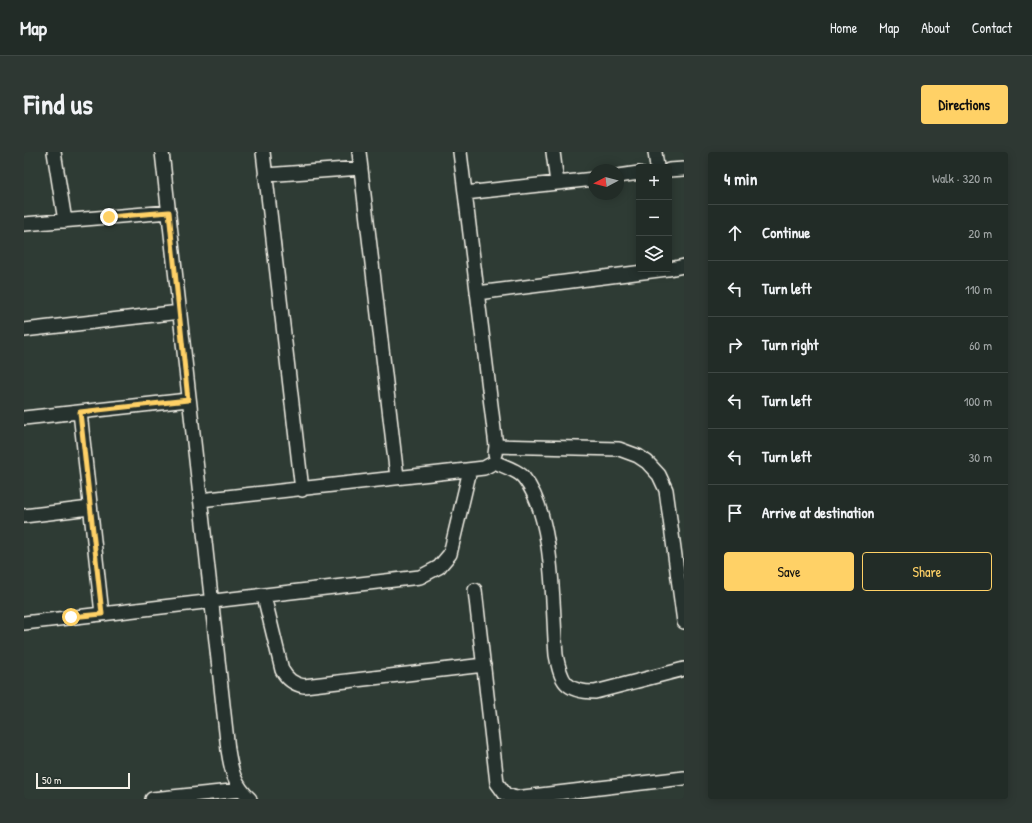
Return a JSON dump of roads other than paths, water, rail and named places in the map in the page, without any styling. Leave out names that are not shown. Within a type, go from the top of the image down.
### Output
[{"type":"street","points":[[54,152],[65,221]]},
{"type":"street","points":[[162,152],[180,312],[188,400],[229,757],[234,779],[246,795]]},
{"type":"street","points":[[262,152],[302,490]]},
{"type":"street","points":[[359,152],[397,477]]},
{"type":"street","points":[[460,152],[496,446],[495,462]]},
{"type":"street","points":[[553,152],[557,183]]},
{"type":"street","points":[[655,152],[657,164]]},
{"type":"street","points":[[265,175],[361,168]]},
{"type":"street","points":[[672,170],[684,169]]},
{"type":"street","points":[[624,175],[636,173]]},
{"type":"street","points":[[465,193],[588,180]]},
{"type":"street","points":[[24,224],[169,212]]},
{"type":"street","points":[[672,268],[684,266]]},
{"type":"street","points":[[477,293],[644,272]]},
{"type":"street","points":[[24,330],[180,312]]},
{"type":"street","points":[[24,418],[188,400]]},
{"type":"street","points":[[80,412],[102,614]]},
{"type":"street","points":[[496,446],[619,449],[638,456],[647,462],[659,475],[668,498],[684,622]]},
{"type":"street","points":[[200,500],[302,490],[397,477],[470,470],[484,468],[495,462]]},
{"type":"street","points":[[495,462],[524,477],[538,503],[548,540],[556,655],[559,672],[567,685],[580,691],[595,692],[684,669]]},
{"type":"street","points":[[24,623],[420,577],[439,567],[450,554],[470,470]]},
{"type":"street","points":[[24,516],[90,508]]},
{"type":"street","points":[[475,590],[497,783],[505,794],[515,798],[684,778]]},
{"type":"street","points":[[264,596],[282,670],[289,680],[299,685],[304,686],[484,664]]},
{"type":"street","points":[[152,799],[246,795]]}]
